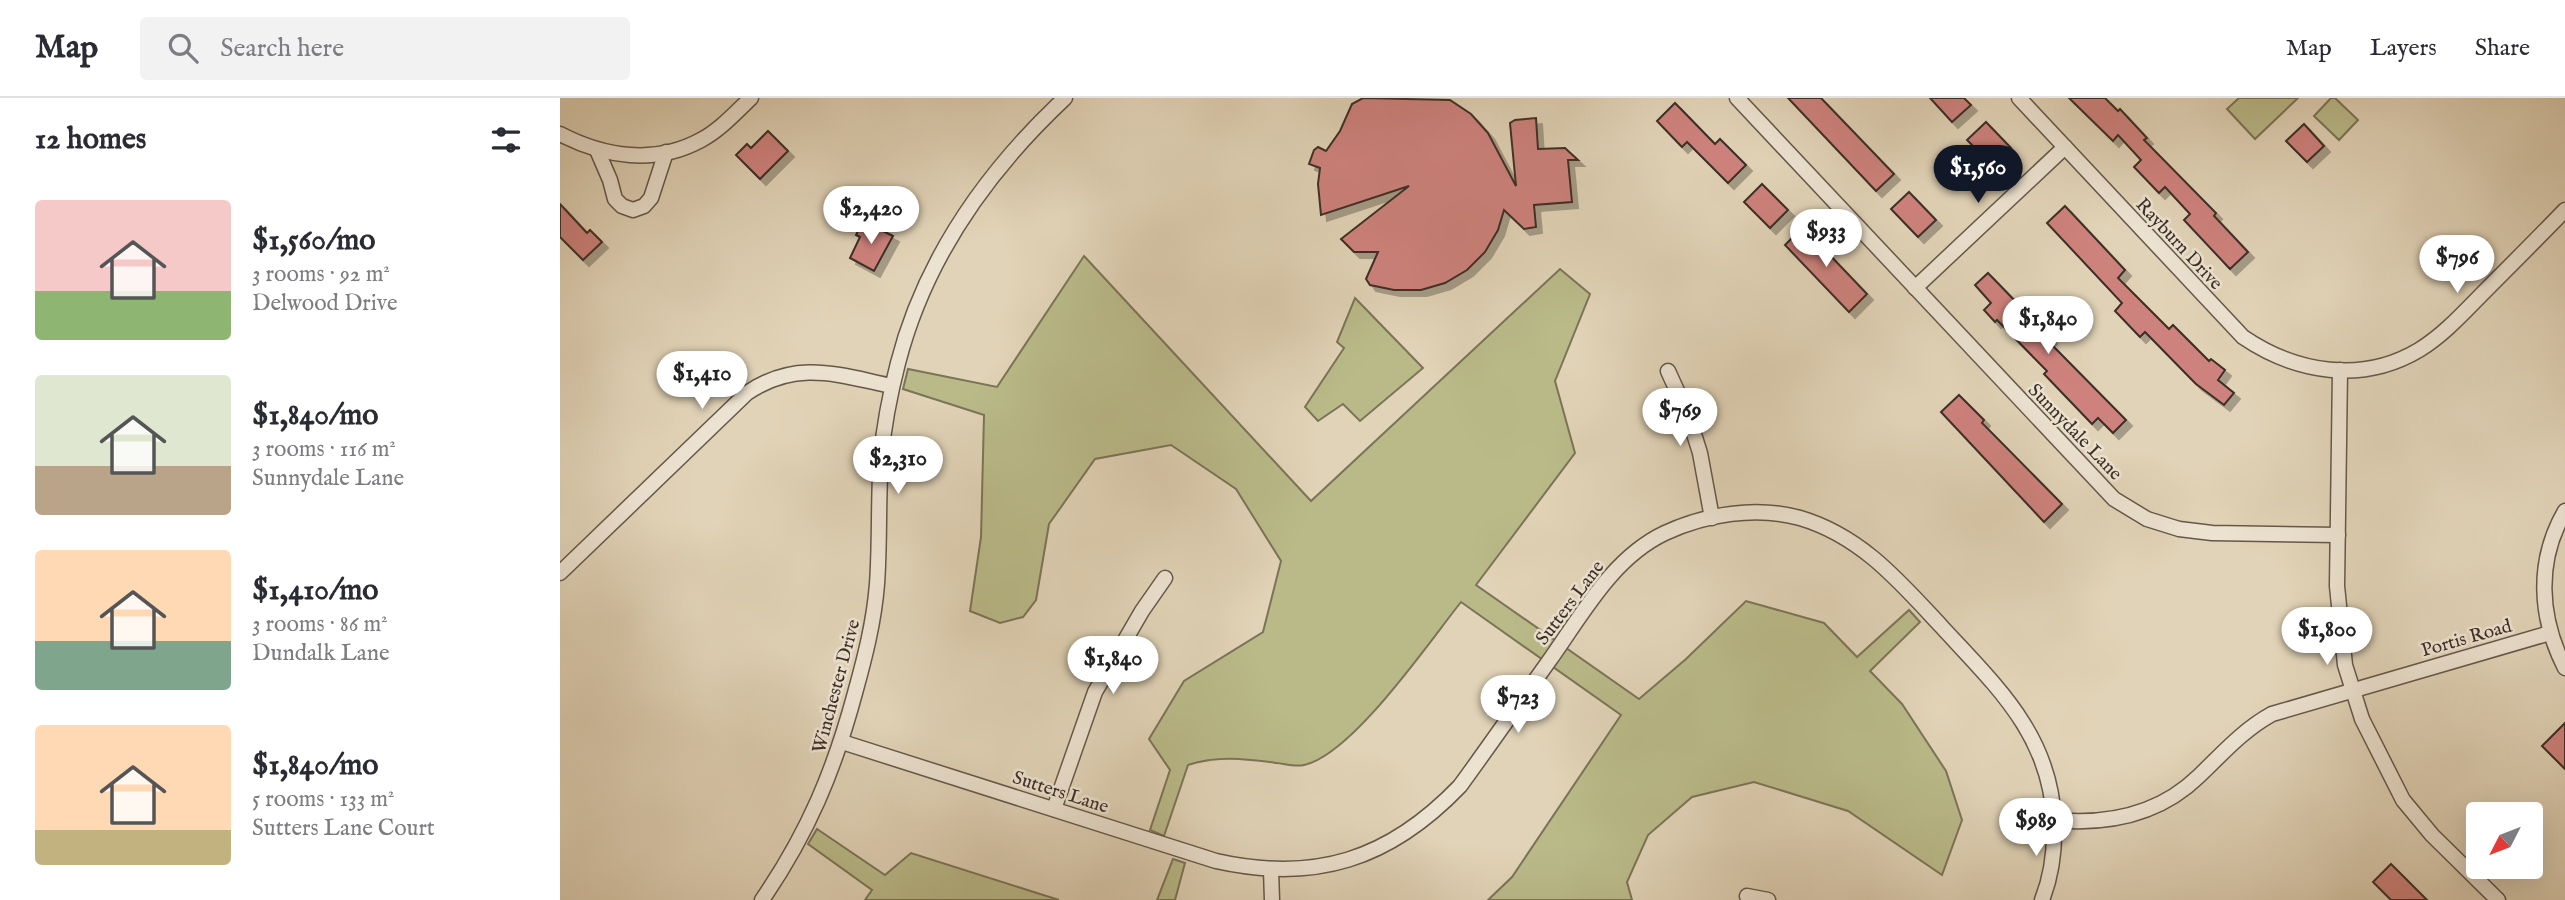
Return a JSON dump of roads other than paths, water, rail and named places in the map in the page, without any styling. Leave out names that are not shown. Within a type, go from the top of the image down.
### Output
[{"type":"street","points":[[560,134],[597,150],[633,156],[666,152],[700,141],[725,123],[751,98]]},
{"type":"street","name":"Winchester Drive","points":[[762,900],[789,859],[819,801],[842,742],[869,643],[879,554],[881,458],[892,386],[907,332],[926,284],[949,239],[975,198],[1005,159],[1065,98]]},
{"type":"street","name":"Sunnydale Lane","points":[[1737,98],[2098,484],[2133,511],[2163,525],[2195,532],[2338,535]]},
{"type":"street","name":"Rayburn Drive","points":[[2019,98],[2244,337],[2265,352],[2289,363],[2314,369],[2365,368],[2392,362],[2417,351],[2440,336],[2565,210]]},
{"type":"street","points":[[1915,288],[2065,147]]},
{"type":"street","points":[[597,150],[615,199],[622,206],[633,210],[644,206],[651,198],[666,152]]},
{"type":"street","points":[[2340,370],[2340,626],[2345,665],[2352,689],[2362,719],[2403,800],[2432,835],[2498,900]]},
{"type":"street","points":[[560,573],[757,385],[785,374],[810,371],[892,386]]},
{"type":"street","points":[[1668,371],[1688,415],[1700,453],[1712,518]]},
{"type":"street","points":[[2565,511],[2553,535],[2545,567],[2544,599],[2550,633],[2565,668]]},
{"type":"street","name":"Sutters Lane","points":[[842,742],[1216,861],[1271,870],[1309,869],[1351,859],[1394,840],[1427,818],[1460,786],[1604,585],[1639,549],[1662,535],[1712,518],[1753,512],[1797,517],[1840,534],[1880,562],[1997,687],[2021,718],[2045,765],[2052,792],[2055,842],[2052,868],[2042,900]]},
{"type":"street","points":[[1054,809],[1095,692],[1164,578]]},
{"type":"street","name":"Portis Road","points":[[2054,820],[2101,821],[2150,810],[2186,788],[2235,739],[2259,721],[2286,708],[2550,633]]},
{"type":"street","points":[[1271,870],[1272,900]]},
{"type":"street","points":[[1747,896],[1768,900]]}]
